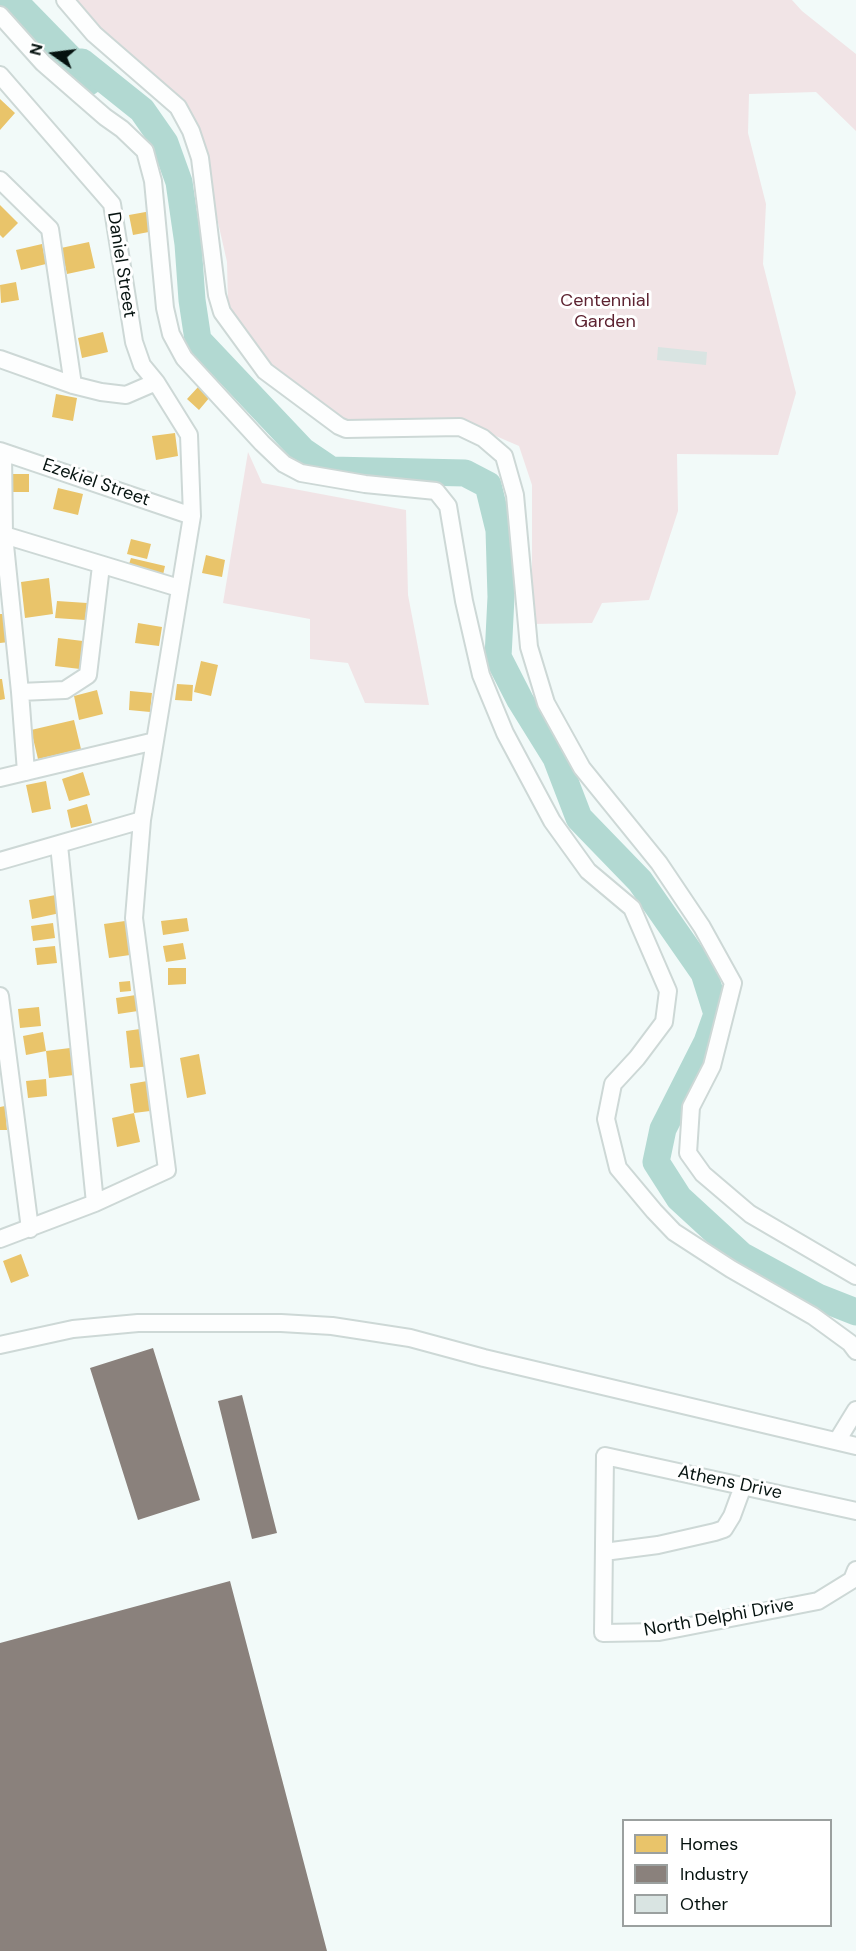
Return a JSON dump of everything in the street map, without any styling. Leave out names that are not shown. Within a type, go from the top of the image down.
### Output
[{"type":"street","points":[[65,0],[94,34],[178,107],[200,158],[217,296],[222,312],[265,371],[346,429],[459,427],[483,438],[504,456],[515,495],[529,647],[546,703],[582,768],[659,863],[702,927],[733,983],[712,1066],[691,1107],[688,1154],[703,1174],[750,1214],[856,1276]]},
{"type":"street","points":[[0,15],[43,63],[145,151],[153,181],[165,308],[171,334],[184,358],[284,464],[301,473],[312,475],[365,484],[436,491],[448,506],[464,601],[481,675],[505,733],[552,821],[588,871],[632,908],[668,991],[663,1022],[613,1084],[606,1119],[618,1168],[675,1232],[731,1269],[813,1316],[850,1343],[856,1351]]},
{"type":"street","name":"Daniel Street","points":[[0,75],[111,204],[134,342],[142,365],[156,382],[189,435],[192,516]]},
{"type":"street","points":[[0,180],[50,230],[73,385]]},
{"type":"street","points":[[0,359],[73,385],[126,395],[156,382]]},
{"type":"street","points":[[2,452],[4,535],[26,772]]},
{"type":"street","name":"Ezekiel Street","points":[[2,452],[192,516]]},
{"type":"street","points":[[0,1239],[95,1203],[167,1170],[134,918],[142,820],[178,588],[192,516]]},
{"type":"street","points":[[4,535],[178,588]]},
{"type":"street","points":[[20,692],[65,690],[88,675],[101,566]]},
{"type":"street","points":[[0,778],[155,741]]},
{"type":"street","points":[[0,861],[142,820]]},
{"type":"street","points":[[59,844],[95,1203]]},
{"type":"street","points":[[0,996],[30,1229]]},
{"type":"street","points":[[0,1345],[73,1329],[138,1323],[233,1322],[332,1326],[410,1338],[484,1358],[856,1446]]},
{"type":"street","points":[[837,1441],[856,1410]]},
{"type":"street","name":"Athens Drive","points":[[605,1456],[856,1511]]},
{"type":"street","name":"North Delphi Drive","points":[[605,1456],[603,1633],[659,1632],[818,1601],[852,1580],[856,1570]]},
{"type":"street","points":[[604,1552],[658,1545],[724,1529],[732,1516],[743,1486]]},
{"type":"green space","name":"Centennial Garden","points":[[61,0],[792,0],[802,11],[856,54],[856,131],[816,92],[749,94],[748,133],[766,204],[763,264],[796,393],[778,455],[677,454],[678,511],[649,600],[602,603],[592,623],[532,624],[532,485],[519,446],[461,421],[350,423],[267,367],[228,303],[227,262],[203,156],[180,106]]},
{"type":"green space","points":[[248,452],[262,483],[406,510],[408,595],[429,705],[365,703],[348,663],[310,659],[310,619],[223,603]]},
{"type":"shaded area","points":[[0,0],[32,0],[112,82],[92,96],[0,8]]},
{"type":"building: Homes","points":[[0,99],[15,113],[0,130]]},
{"type":"building: Homes","points":[[0,205],[18,223],[3,238],[0,235]]},
{"type":"building: Homes","points":[[151,211],[154,231],[133,235],[129,215]]},
{"type":"building: Homes","points":[[89,242],[95,268],[67,274],[61,248]]},
{"type":"building: Homes","points":[[42,244],[46,264],[21,270],[16,250]]},
{"type":"building: Homes","points":[[16,282],[19,300],[1,303],[0,285]]},
{"type":"building: Homes","points":[[103,332],[108,352],[82,358],[78,338]]},
{"type":"building: Homes","points":[[199,386],[210,397],[199,410],[187,399]]},
{"type":"building: Homes","points":[[56,394],[77,398],[73,421],[52,417]]},
{"type":"building: Homes","points":[[175,433],[178,456],[156,460],[152,436]]},
{"type":"building: Homes","points":[[9,474],[29,474],[29,492],[9,492]]},
{"type":"building: Homes","points":[[58,488],[83,494],[78,515],[53,509]]},
{"type":"building: Homes","points":[[131,539],[151,544],[147,559],[127,554]]},
{"type":"building: Homes","points":[[206,555],[225,560],[222,577],[202,573]]},
{"type":"building: Homes","points":[[131,558],[165,566],[163,575],[129,564]]},
{"type":"building: Homes","points":[[49,578],[53,614],[25,618],[21,582]]},
{"type":"building: Homes","points":[[57,601],[87,603],[85,620],[55,618]]},
{"type":"building: Homes","points":[[0,614],[5,614],[9,642],[0,643]]},
{"type":"building: Homes","points":[[138,623],[162,627],[159,646],[135,643]]},
{"type":"building: Homes","points":[[58,638],[83,641],[80,669],[55,666]]},
{"type":"building: Homes","points":[[201,661],[218,665],[211,696],[194,692]]},
{"type":"building: Homes","points":[[0,679],[2,679],[5,699],[0,700]]},
{"type":"building: Homes","points":[[177,684],[193,685],[192,701],[175,700]]},
{"type":"building: Homes","points":[[97,690],[103,714],[79,720],[74,696]]},
{"type":"building: Homes","points":[[130,691],[152,693],[150,712],[129,710]]},
{"type":"building: Homes","points":[[74,720],[81,749],[38,759],[31,730]]},
{"type":"building: Homes","points":[[83,772],[90,795],[69,801],[62,779]]},
{"type":"building: Homes","points":[[46,781],[51,809],[32,813],[26,785]]},
{"type":"building: Homes","points":[[87,804],[92,823],[71,828],[67,810]]},
{"type":"building: Homes","points":[[61,894],[65,912],[32,919],[29,900]]},
{"type":"building: Homes","points":[[187,918],[189,931],[163,935],[161,921]]},
{"type":"building: Homes","points":[[132,920],[137,954],[109,958],[104,924]]},
{"type":"building: Homes","points":[[53,923],[55,938],[33,941],[31,926]]},
{"type":"building: Homes","points":[[183,943],[186,959],[166,962],[163,946]]},
{"type":"building: Homes","points":[[55,946],[57,963],[37,965],[35,948]]},
{"type":"building: Homes","points":[[168,968],[186,968],[186,984],[168,985]]},
{"type":"building: Homes","points":[[130,981],[131,991],[120,992],[119,982]]},
{"type":"building: Homes","points":[[136,995],[138,1011],[118,1014],[116,998]]},
{"type":"building: Homes","points":[[39,1007],[41,1026],[20,1028],[18,1009]]},
{"type":"building: Homes","points":[[147,1028],[152,1066],[130,1068],[126,1031]]},
{"type":"building: Homes","points":[[43,1032],[46,1051],[26,1055],[23,1036]]},
{"type":"building: Homes","points":[[70,1048],[74,1075],[49,1078],[46,1051]]},
{"type":"building: Homes","points":[[199,1054],[206,1094],[187,1098],[180,1058]]},
{"type":"building: Homes","points":[[46,1079],[47,1096],[28,1098],[26,1081]]},
{"type":"building: Homes","points":[[153,1080],[158,1110],[134,1113],[130,1084]]},
{"type":"building: Homes","points":[[5,1106],[7,1130],[0,1130],[0,1107]]},
{"type":"building: Homes","points":[[134,1113],[140,1142],[117,1147],[112,1118]]},
{"type":"building: Homes","points":[[21,1254],[29,1276],[11,1283],[3,1261]]},
{"type":"building: Industry","points":[[153,1348],[200,1500],[138,1520],[90,1368]]},
{"type":"building: Industry","points":[[242,1395],[277,1533],[252,1539],[218,1401]]},
{"type":"building: Industry","points":[[230,1581],[327,1951],[0,1951],[0,1643]]},
{"type":"building: Other","points":[[658,347],[707,352],[706,365],[657,360]]},
{"type":"waterway","points":[[82,62],[142,110],[165,143],[179,182],[198,340],[303,451],[331,470],[465,473],[488,485],[499,530],[501,597],[498,657],[520,700],[556,758],[579,818],[640,881],[704,973],[717,1014],[707,1042],[663,1129],[656,1162],[679,1198],[741,1255],[818,1297],[856,1312]]}]
